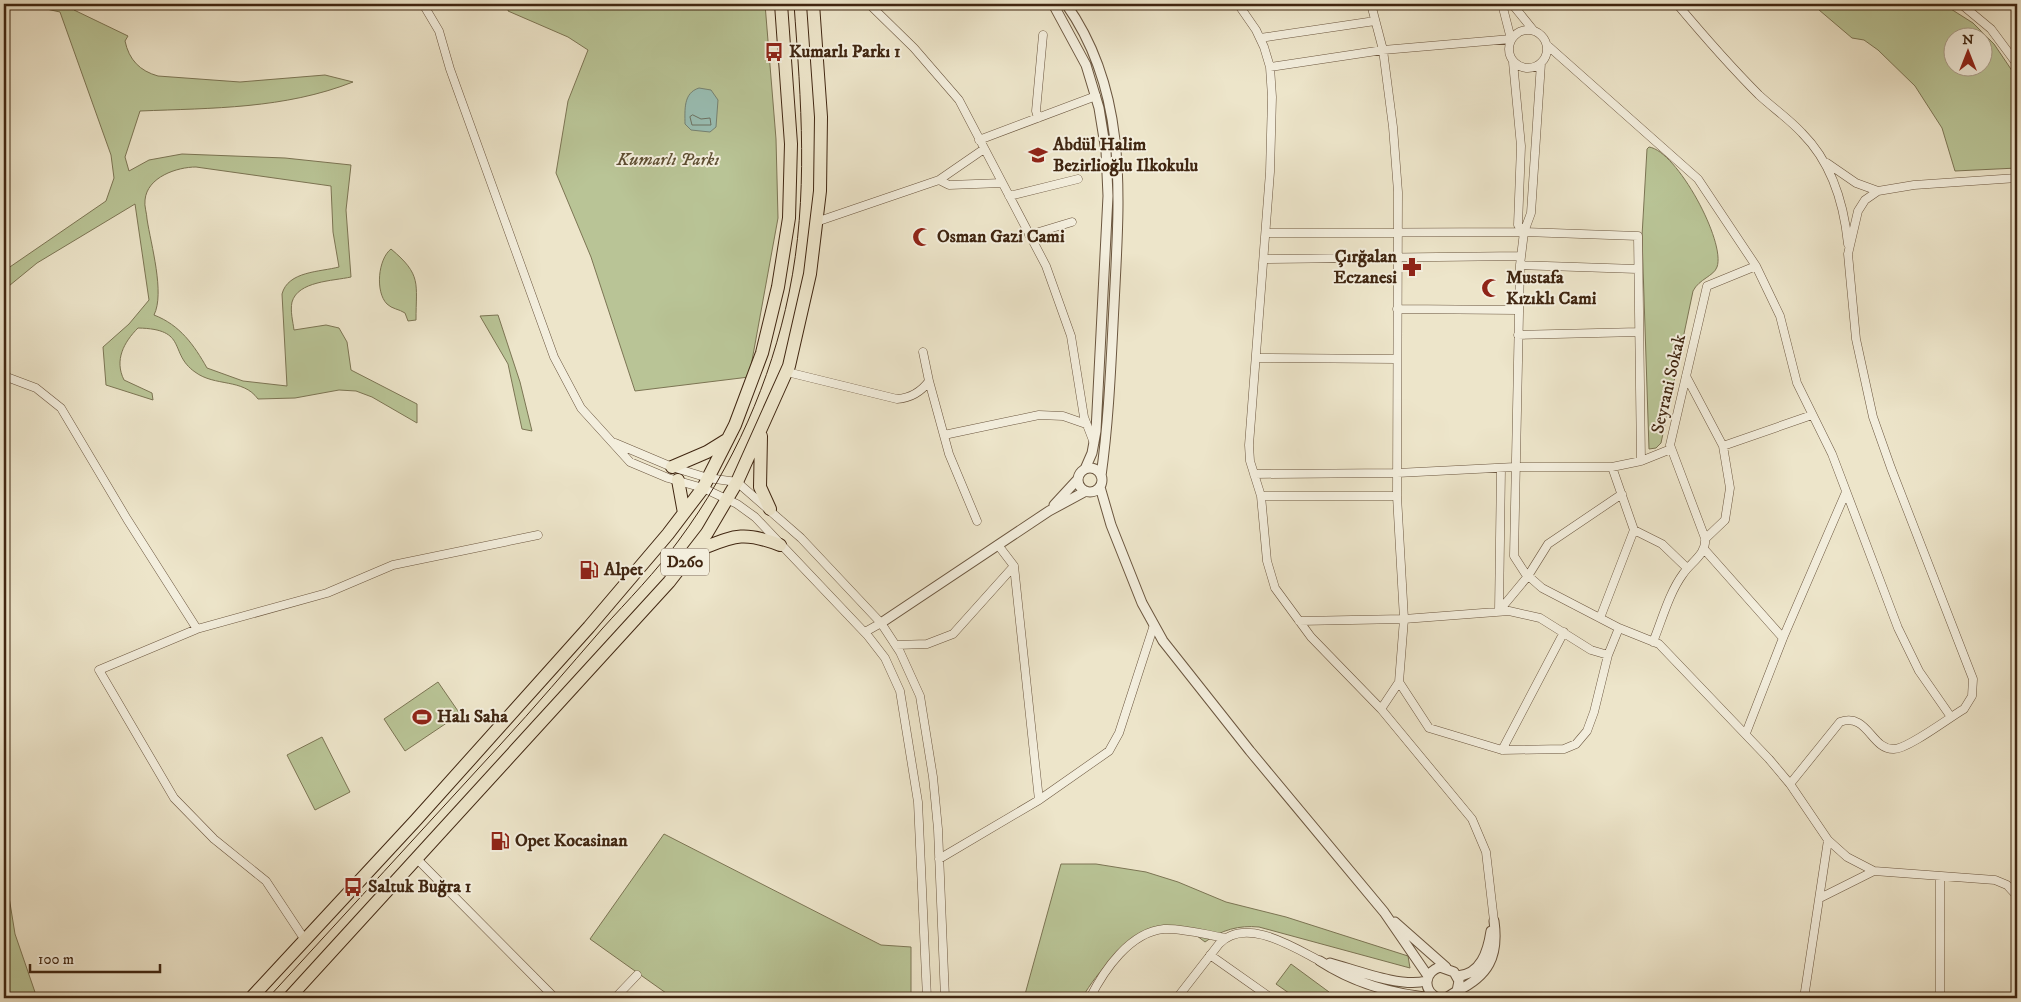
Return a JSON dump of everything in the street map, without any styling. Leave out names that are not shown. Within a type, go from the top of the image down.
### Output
[{"type":"highway","name":"D260","points":[[252,998],[416,820],[589,627],[684,513],[705,483],[728,439],[762,353],[778,287],[789,218],[791,144],[781,4]]},
{"type":"highway","name":"D260","points":[[289,998],[669,582],[707,533],[737,482],[786,372],[810,274],[820,190],[821,117],[814,4]]},
{"type":"highway","points":[[761,430],[760,486],[770,509]]},
{"type":"highway","points":[[672,466],[707,452],[728,439]]},
{"type":"highway","points":[[678,480],[684,513]]},
{"type":"highway","points":[[693,552],[739,535],[758,536],[780,545]]},
{"type":"street","points":[[423,4],[444,44],[450,69],[560,371],[589,418],[614,442],[630,462],[678,480],[705,483],[737,482],[770,509],[882,624],[913,677],[921,701],[933,777],[939,859],[945,998]]},
{"type":"street","points":[[869,4],[914,48],[958,100],[1046,266],[1066,318],[1077,363],[1086,424],[1094,443]]},
{"type":"street","points":[[1048,511],[1085,469],[1094,443],[1103,317],[1108,172],[1096,96],[1090,75],[1070,32],[1053,4]]},
{"type":"street","points":[[1066,4],[1084,34],[1100,73],[1115,130],[1119,176],[1108,416],[1100,487],[1111,525],[1142,603],[1154,625],[1185,670],[1384,912],[1427,979],[1429,992],[1437,998]]},
{"type":"street","points":[[1238,4],[1260,38],[1270,67],[1272,135],[1249,445],[1250,462],[1262,496],[1270,574],[1280,597],[1299,621],[1381,709],[1467,812],[1477,827],[1486,852],[1495,944],[1492,959],[1484,974],[1473,983],[1446,998]]},
{"type":"street","points":[[1371,4],[1383,50],[1396,160],[1399,233],[1396,360],[1397,496],[1404,619],[1399,682],[1381,709]]},
{"type":"street","points":[[1502,4],[1511,39],[1508,50],[1513,62],[1520,146],[1518,225],[1524,232]]},
{"type":"street","points":[[1512,4],[1534,31],[1544,39],[1547,45],[1698,179],[1756,266],[1780,316],[1797,384],[1832,454],[1898,628],[1919,671],[1951,716]]},
{"type":"street","points":[[1677,4],[1718,52],[1760,96],[1802,133],[1824,160],[1845,178],[1878,191]]},
{"type":"street","points":[[1961,4],[1992,29],[2017,64]]},
{"type":"street","points":[[1260,38],[1375,22]]},
{"type":"street","points":[[1270,67],[1383,50],[1511,39],[1521,31],[1534,31]]},
{"type":"street","points":[[1038,118],[1036,111],[1043,35]]},
{"type":"street","points":[[1513,62],[1524,68],[1536,67],[1545,58],[1547,45]]},
{"type":"street","points":[[1541,63],[1531,213],[1524,232],[1520,260],[1514,556],[1528,576],[1542,588],[1619,628],[1659,644],[1746,733],[1790,784],[1828,840],[1847,857],[1874,871],[1995,880],[2007,885],[2017,896]]},
{"type":"street","points":[[1090,75],[1100,73]]},
{"type":"street","points":[[979,140],[1096,96]]},
{"type":"street","points":[[816,222],[939,180],[984,149]]},
{"type":"street","points":[[1790,784],[1840,722],[1851,719],[1859,722],[1884,747],[1892,749],[1902,748],[1964,709],[1970,702],[1973,680],[1873,418],[1856,339],[1848,254],[1841,208],[1824,160]]},
{"type":"street","points":[[1009,196],[1078,178]]},
{"type":"street","points":[[1848,254],[1858,211],[1865,200],[1878,191],[1914,186],[2017,178]]},
{"type":"street","points":[[939,180],[949,185],[1002,184]]},
{"type":"street","points":[[1030,235],[1072,222]]},
{"type":"street","points":[[1266,233],[1524,232],[1638,236],[1641,461]]},
{"type":"street","points":[[1264,259],[1398,257],[1520,260],[1637,268]]},
{"type":"street","name":"Seyrani Sokak","points":[[1704,549],[1705,539],[1670,445],[1707,286],[1756,266]]},
{"type":"street","points":[[1397,309],[1518,310]]},
{"type":"street","points":[[1518,334],[1639,332]]},
{"type":"street","points":[[923,352],[949,454],[977,521]]},
{"type":"street","points":[[1256,358],[1396,360]]},
{"type":"street","points":[[786,372],[897,399],[916,394],[929,381]]},
{"type":"street","points":[[4,376],[36,388],[61,408],[127,519],[197,629]]},
{"type":"street","points":[[1686,376],[1723,446],[1730,488],[1729,508],[1725,520],[1705,539]]},
{"type":"street","points":[[944,435],[1039,415],[1063,416],[1086,424]]},
{"type":"street","points":[[1723,446],[1812,415]]},
{"type":"street","points":[[614,442],[672,466],[705,483],[755,517],[865,632],[890,669],[900,691],[904,708],[918,802],[927,998]]},
{"type":"street","points":[[1254,474],[1397,473],[1515,467],[1612,467],[1641,461],[1672,449]]},
{"type":"street","points":[[1600,618],[1634,530],[1612,467]]},
{"type":"street","points":[[1085,469],[1092,468],[1101,476]]},
{"type":"street","points":[[1499,611],[1501,468]]},
{"type":"street","points":[[1078,479],[1080,486],[1086,491],[1094,492],[1100,487]]},
{"type":"street","points":[[865,632],[882,624],[1048,511],[1086,491]]},
{"type":"street","points":[[1746,733],[1783,638],[1846,492]]},
{"type":"street","points":[[1499,611],[1528,576],[1548,544],[1622,494]]},
{"type":"street","points":[[1262,496],[1397,496]]},
{"type":"street","points":[[1634,530],[1662,544],[1687,568]]},
{"type":"street","points":[[305,940],[266,881],[214,839],[174,798],[99,670],[197,629],[327,593],[393,565],[538,535]]},
{"type":"street","points":[[998,546],[1014,566],[1039,800]]},
{"type":"street","points":[[1653,642],[1679,580],[1704,549],[1783,638]]},
{"type":"street","points":[[896,645],[928,644],[952,634],[1014,566]]},
{"type":"street","points":[[1299,621],[1404,619],[1499,611],[1530,615],[1564,632],[1592,650],[1608,655]]},
{"type":"street","points":[[939,859],[1039,800],[1099,759],[1113,745],[1119,733],[1154,625]]},
{"type":"street","points":[[1399,682],[1429,728],[1502,750],[1564,749],[1580,741],[1591,722],[1608,655],[1619,628]]},
{"type":"street","points":[[1502,750],[1564,632]]},
{"type":"street","points":[[1804,998],[1828,840]]},
{"type":"street","points":[[417,859],[555,998]]},
{"type":"street","points":[[1820,898],[1874,871]]},
{"type":"street","points":[[1940,876],[1940,998]]},
{"type":"street","points":[[1384,912],[1457,976]]},
{"type":"street","points":[[1457,976],[1470,973],[1480,965],[1486,955],[1494,922]]},
{"type":"street","points":[[1090,998],[1112,963],[1130,945],[1148,933],[1173,929],[1226,938],[1242,933],[1267,936],[1352,978],[1418,997],[1437,998]]},
{"type":"street","points":[[1178,998],[1210,955],[1226,938]]},
{"type":"street","points":[[1210,955],[1271,998]]},
{"type":"street","points":[[1320,961],[1417,984],[1427,979],[1436,968],[1446,967]]},
{"type":"street","points":[[615,998],[637,975]]},
{"type":"street","points":[[1457,976],[1457,991]]},
{"type":"green space","points":[[24,4],[75,4],[74,10],[128,36],[125,41],[132,59],[141,68],[158,76],[240,82],[325,75],[353,82],[301,98],[248,106],[140,111],[125,157],[129,171],[149,160],[182,154],[285,158],[351,165],[346,210],[351,277],[317,283],[301,290],[291,305],[294,330],[326,325],[339,328],[347,342],[351,370],[417,404],[417,423],[372,397],[356,391],[339,390],[295,398],[258,399],[245,388],[211,380],[195,372],[187,365],[171,337],[154,329],[138,328],[128,339],[120,358],[121,373],[124,380],[152,393],[153,400],[106,385],[103,347],[129,324],[149,300],[135,204],[37,263],[4,290],[4,271],[106,201],[114,178],[111,155],[60,12]],"holes":[[[196,167],[331,186],[333,232],[339,267],[306,274],[285,286],[282,294],[287,386],[243,381],[207,368],[197,351],[179,330],[154,315],[157,306],[158,282],[145,202],[151,185],[157,179],[172,171]]]},
{"type":"green space","name":"Kumarlı Parkı","points":[[509,4],[765,4],[776,139],[778,218],[749,377],[635,391],[591,257],[556,173],[568,101],[588,50],[568,37],[508,11]]},
{"type":"green space","points":[[1812,4],[1943,4],[1973,23],[1978,28],[1944,28],[1944,78],[1994,78],[1994,44],[2017,78],[2017,168],[1955,171],[1942,128],[1915,86],[1878,50],[1864,40],[1852,38]]},
{"type":"green space","points":[[1649,147],[1660,152],[1673,164],[1685,180],[1707,219],[1718,255],[1717,267],[1713,273],[1699,283],[1693,291],[1661,443],[1656,448],[1649,449],[1642,236],[1647,149]]},
{"type":"green space","points":[[391,249],[413,273],[416,288],[416,320],[408,321],[405,313],[391,307],[383,299],[380,284],[381,268],[383,260]]},
{"type":"green space","points":[[498,315],[520,382],[532,431],[522,429],[508,364],[480,316]]},
{"type":"green space","name":"Halı Saha","points":[[438,682],[460,714],[405,751],[384,719]]},
{"type":"green space","points":[[322,737],[350,792],[315,810],[287,755]]},
{"type":"green space","points":[[664,834],[881,945],[911,947],[911,998],[673,998],[590,939]]},
{"type":"green space","points":[[1061,864],[1096,864],[1146,872],[1178,882],[1226,902],[1286,917],[1408,956],[1410,968],[1259,927],[1230,929],[1217,934],[1205,942],[1188,929],[1175,930],[1153,934],[1141,939],[1121,952],[1103,968],[1082,998],[1024,998]]},
{"type":"green space","points":[[4,866],[15,934],[37,998],[4,998]]},
{"type":"green space","points":[[1291,964],[1329,992],[1325,998],[1296,998],[1276,984]]},
{"type":"water","points":[[699,88],[711,90],[718,100],[716,127],[710,132],[691,130],[685,124],[686,103],[690,94]]},
{"type":"tram line","points":[[268,998],[513,731],[651,575],[698,512],[733,453],[761,391],[772,358],[789,293],[795,257],[799,221],[802,148],[794,4]]},
{"type":"place","name":"Kumarlı Parkı 1","points":[[774,52]]},
{"type":"place","name":"Abdül Halim Bezirlioğlu Ilkokulu","points":[[1038,155]]},
{"type":"place","name":"Osman Gazi Cami","points":[[922,237]]},
{"type":"place","name":"Çırğalan Eczanesi","points":[[1412,267]]},
{"type":"place","name":"Mustafa Kızıklı Cami","points":[[1491,288]]},
{"type":"place","name":"Alpet","points":[[589,570]]},
{"type":"place","name":"Halı Saha","points":[[422,717]]},
{"type":"place","name":"Opet Kocasinan","points":[[500,841]]},
{"type":"place","name":"Saltuk Buğra 1","points":[[353,887]]}]
